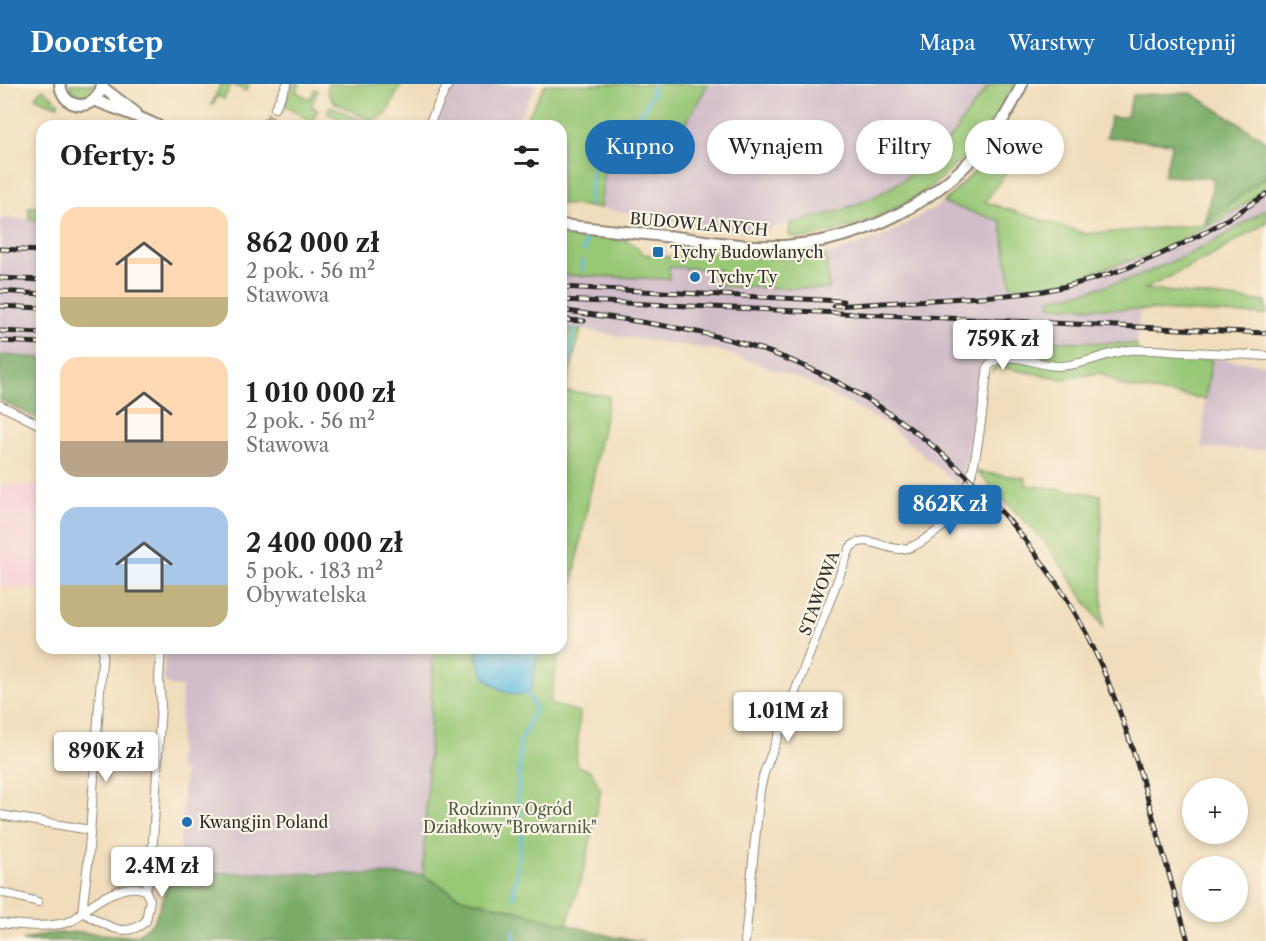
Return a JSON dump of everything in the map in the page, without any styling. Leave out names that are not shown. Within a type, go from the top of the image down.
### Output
[{"type":"street","points":[[275,108],[287,84]]},
{"type":"street","points":[[431,120],[448,84]]},
{"type":"street","name":"BUDOWLANYCH","points":[[567,226],[756,246],[801,243],[846,235],[881,223],[917,204],[950,181],[970,162],[1000,125],[1022,84]]},
{"type":"street","points":[[89,103],[100,94],[102,85],[138,116],[146,120]]},
{"type":"street","points":[[57,86],[69,101],[89,103],[138,116]]},
{"type":"street","name":"STAWOWA","points":[[745,941],[764,773],[849,549],[862,541],[905,549],[931,535],[952,517],[967,487],[973,464],[988,366],[993,361],[1004,358],[1050,366],[1068,366],[1101,355],[1137,350],[1266,356]]},
{"type":"street","points":[[0,405],[36,423]]},
{"type":"street","points":[[82,912],[103,654]]},
{"type":"street","points":[[145,890],[151,876],[161,703],[159,679],[161,654]]},
{"type":"street","points":[[0,815],[90,830]]},
{"type":"street","points":[[0,923],[60,924],[76,919],[82,912],[120,889],[135,886],[145,890],[150,900],[147,918],[141,926],[131,930],[115,930],[82,912]]},
{"type":"street","points":[[0,892],[38,902]]},
{"type":"shaded area","points":[[456,84],[537,84],[517,120],[438,120]]},
{"type":"shaded area","points":[[708,84],[990,84],[959,126],[960,129],[953,136],[953,120],[856,120],[856,174],[910,174],[886,191],[851,208],[780,225],[758,234],[600,208],[604,174],[695,174],[695,120],[688,120]]},
{"type":"shaded area","points":[[1266,190],[1266,209],[1222,237],[1191,253],[1134,278],[1050,299],[1050,306],[1140,311],[1136,344],[985,339],[967,458],[957,484],[887,424],[803,380],[719,350],[581,329],[567,330],[567,275],[668,279],[669,267],[721,270],[720,286],[829,289],[826,255],[885,236],[943,203],[1001,221],[1141,258],[1185,240],[1242,207]]},
{"type":"shaded area","points":[[0,218],[36,220],[36,358],[0,355]]},
{"type":"shaded area","points":[[1212,359],[1266,364],[1266,450],[1202,448],[1205,399]]},
{"type":"shaded area","points":[[0,485],[36,486],[36,590],[0,587]]},
{"type":"shaded area","points":[[165,654],[434,654],[423,875],[173,872],[173,853],[180,853],[184,772],[178,767],[182,687],[170,686],[164,680]]},
{"type":"green space","points":[[69,84],[94,85],[91,92],[81,97],[73,94]]},
{"type":"green space","points":[[221,84],[231,84],[224,99],[218,96],[211,105]]},
{"type":"green space","points":[[231,84],[249,84],[246,91]]},
{"type":"green space","points":[[294,84],[300,84],[296,92],[310,99],[315,89],[318,91],[311,106],[318,110],[313,120],[306,120],[307,118],[283,106]]},
{"type":"green space","points":[[327,84],[401,84],[386,115],[374,120],[365,118],[334,102],[328,93]]},
{"type":"green space","points":[[545,84],[708,84],[688,120],[585,120],[585,174],[604,174],[600,208],[567,205],[567,120],[526,120]]},
{"type":"green space","points":[[990,84],[1015,84],[993,120],[965,120],[965,156],[953,168],[953,135],[959,129],[958,126]]},
{"type":"green space","points":[[43,89],[58,102],[58,105],[36,98],[36,95]]},
{"type":"green space","points":[[1191,93],[1266,141],[1266,176],[1205,224],[1214,178],[1164,176],[1172,143],[1107,137],[1110,117],[1126,117],[1133,95]]},
{"type":"green space","points":[[331,106],[359,120],[341,120],[327,113]]},
{"type":"green space","points":[[910,174],[946,174],[893,210],[865,222],[811,237],[799,238],[789,235],[790,223],[858,204]]},
{"type":"green space","points":[[972,174],[1005,174],[985,202],[1086,234],[1205,224],[1266,176],[1266,190],[1236,210],[1141,259],[1140,257],[1064,282],[1011,288],[1001,221],[943,203]]},
{"type":"green space","points":[[29,207],[36,208],[36,220],[29,219]]},
{"type":"green space","points":[[1266,209],[1266,223],[1211,256],[1145,289],[1266,302],[1266,315],[1050,306],[1050,299],[1134,278],[1191,253],[1222,237]]},
{"type":"green space","points":[[567,234],[627,240],[644,254],[677,258],[697,252],[788,259],[826,255],[829,289],[719,286],[720,270],[669,267],[669,279],[567,275]]},
{"type":"green space","points":[[581,329],[567,383],[567,330]]},
{"type":"green space","points":[[996,339],[1136,344],[1139,357],[1212,359],[1205,399],[1126,387],[1100,373],[1063,379],[999,367],[992,372]]},
{"type":"green space","points":[[0,355],[36,358],[36,418],[0,400]]},
{"type":"green space","points":[[567,391],[609,396],[567,611]]},
{"type":"green space","points":[[977,472],[1026,478],[1026,485],[1101,495],[1103,627],[1046,543]]},
{"type":"green space","name":"Rodzinny Ogród Działkowy \"Browarnik\"","points":[[434,654],[477,654],[477,659],[532,688],[537,654],[559,654],[550,704],[580,712],[576,765],[591,771],[601,790],[585,866],[567,924],[461,898],[423,875]]},
{"type":"green space","points":[[173,872],[423,875],[461,898],[614,937],[643,941],[22,941],[46,934],[79,932],[137,935],[154,922]]},
{"type":"water","points":[[478,654],[537,654],[532,688],[521,694],[500,689],[484,675]]},
{"type":"waterway","points":[[589,205],[592,175],[597,158],[603,148],[645,108],[654,84]]},
{"type":"waterway","points":[[584,251],[586,238]]},
{"type":"waterway","points":[[582,270],[583,260]]},
{"type":"waterway","points":[[567,369],[574,330]]},
{"type":"waterway","points":[[513,898],[522,832],[518,798],[520,743],[535,708],[528,694]]},
{"type":"waterway","points":[[513,930],[514,941]]},
{"type":"tunnel","points":[[268,120],[275,108]]},
{"type":"railway","points":[[834,306],[1007,295],[1043,291],[1073,284],[1103,276],[1160,254],[1214,227],[1266,194]]},
{"type":"railway","points":[[0,249],[36,251]]},
{"type":"railway","points":[[0,278],[36,280]]},
{"type":"railway","points":[[567,287],[843,301]]},
{"type":"railway","points":[[0,291],[36,294]]},
{"type":"railway","points":[[567,300],[1266,333]]},
{"type":"railway","points":[[0,306],[36,308]]},
{"type":"railway","points":[[567,311],[715,336],[764,350],[811,369],[856,392],[898,419],[938,450],[975,484],[1041,561],[1072,608],[1092,645],[1137,762],[1188,941]]},
{"type":"railway","points":[[567,320],[584,321]]},
{"type":"railway","points":[[0,331],[36,333]]},
{"type":"railway","points":[[0,341],[36,343]]},
{"type":"place","name":"Tychy Budowlanych","points":[[658,252]]},
{"type":"place","name":"Tychy Ty","points":[[695,277]]},
{"type":"place","name":"Kwangjin Poland","points":[[187,822]]}]
